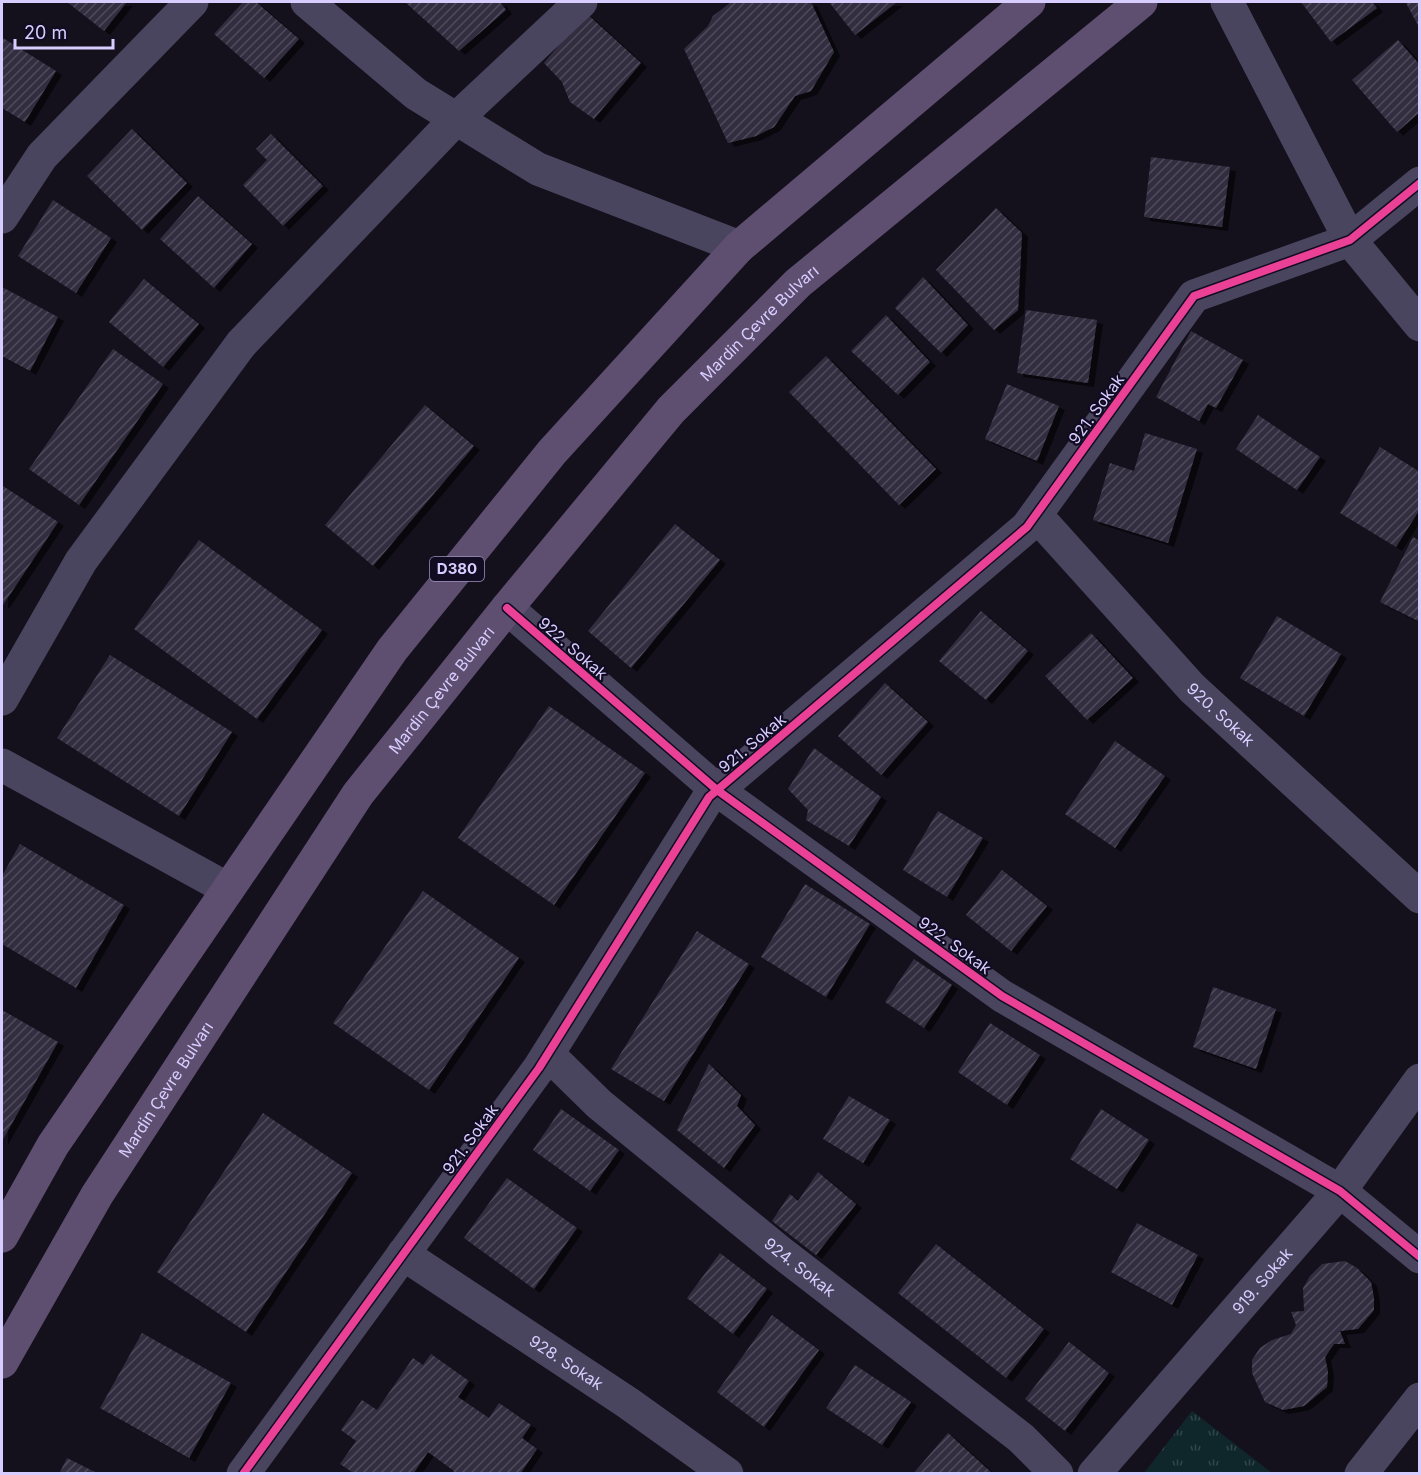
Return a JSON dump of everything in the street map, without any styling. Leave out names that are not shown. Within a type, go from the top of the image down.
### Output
[{"type":"main road","name":"D380","points":[[2,1236],[53,1145],[392,650],[552,452],[739,247],[1029,2]]},
{"type":"main road","name":"Mardin Çevre Bulvarı","points":[[2,1362],[97,1195],[358,794],[507,608],[671,410],[798,283],[1141,2]]},
{"type":"street","points":[[2,217],[42,156],[192,2]]},
{"type":"street","points":[[307,2],[416,94],[538,169],[739,247]]},
{"type":"street","points":[[2,699],[81,561],[242,344],[456,119],[581,2]]},
{"type":"street","points":[[1227,2],[1350,240],[1419,325]]},
{"type":"street","name":"921. Sokak","points":[[243,1473],[548,1054],[709,797],[1028,527],[1194,296],[1350,240],[1419,183]]},
{"type":"street","name":"920. Sokak","points":[[1036,515],[1192,688],[1419,897]]},
{"type":"street","name":"922. Sokak","points":[[507,608],[717,790],[1002,996],[1340,1191],[1419,1257]]},
{"type":"street","points":[[2,765],[228,889]]},
{"type":"street","name":"924. Sokak","points":[[548,1054],[599,1104],[779,1251],[1021,1438],[1057,1473]]},
{"type":"street","name":"919. Sokak","points":[[1094,1473],[1340,1191],[1419,1080]]},
{"type":"street","name":"928. Sokak","points":[[403,1254],[619,1397],[728,1473]]},
{"type":"street","points":[[1361,1473],[1419,1398]]},
{"type":"green space","points":[[1192,1411],[1272,1473],[1144,1473]]},
{"type":"building","points":[[67,2],[127,2],[104,31]]},
{"type":"building","points":[[243,2],[256,2],[299,39],[264,78],[214,34]]},
{"type":"building","points":[[405,2],[500,2],[506,10],[459,51]]},
{"type":"building","points":[[731,2],[811,2],[834,52],[811,91],[795,96],[774,127],[756,136],[728,143],[684,49],[708,26],[713,16]]},
{"type":"building","points":[[829,2],[897,2],[855,35]]},
{"type":"building","points":[[1301,2],[1372,2],[1377,8],[1331,42]]},
{"type":"building","points":[[1420,2],[1420,29],[1406,3]]},
{"type":"building","points":[[586,13],[641,63],[594,119],[570,102],[562,82],[544,63]]},
{"type":"building","points":[[3,38],[56,71],[25,122],[2,108]]},
{"type":"building","points":[[1398,40],[1420,65],[1420,112],[1397,132],[1352,80]]},
{"type":"building","points":[[132,129],[187,183],[142,230],[87,176]]},
{"type":"building","points":[[271,134],[323,186],[283,226],[243,185],[267,160],[256,149]]},
{"type":"building","points":[[1151,157],[1230,167],[1222,227],[1144,217]]},
{"type":"building","points":[[198,196],[252,244],[214,288],[160,239]]},
{"type":"building","points":[[53,200],[111,238],[76,293],[18,256]]},
{"type":"building","points":[[996,208],[1022,233],[1018,310],[994,330],[936,270]]},
{"type":"building","points":[[923,277],[968,325],[941,353],[895,308]]},
{"type":"building","points":[[144,279],[199,324],[163,367],[109,322]]},
{"type":"building","points":[[2,287],[58,317],[30,371],[2,356]]},
{"type":"building","points":[[1026,310],[1097,320],[1088,383],[1017,373]]},
{"type":"building","points":[[886,315],[930,362],[898,395],[851,351]]},
{"type":"building","points":[[1191,331],[1243,360],[1216,408],[1208,404],[1199,421],[1156,397]]},
{"type":"building","points":[[113,349],[163,384],[79,505],[29,469]]},
{"type":"building","points":[[826,356],[936,469],[899,505],[789,392]]},
{"type":"building","points":[[1007,384],[1059,406],[1037,461],[985,439]]},
{"type":"building","points":[[425,405],[474,446],[373,566],[325,525]]},
{"type":"building","points":[[1258,415],[1320,457],[1297,490],[1236,449]]},
{"type":"building","points":[[1145,433],[1197,449],[1168,543],[1093,520],[1110,463],[1134,471]]},
{"type":"building","points":[[1380,447],[1420,472],[1420,509],[1396,547],[1340,513]]},
{"type":"building","points":[[3,486],[58,522],[3,605],[2,488]]},
{"type":"building","points":[[675,524],[720,560],[631,668],[588,631]]},
{"type":"building","points":[[1413,537],[1420,541],[1420,622],[1380,602]]},
{"type":"building","points":[[199,540],[322,630],[257,719],[134,629]]},
{"type":"building","points":[[981,611],[1028,651],[986,700],[939,661]]},
{"type":"building","points":[[1277,616],[1341,654],[1304,716],[1240,678]]},
{"type":"building","points":[[1091,633],[1133,678],[1087,720],[1045,676]]},
{"type":"building","points":[[110,655],[232,732],[179,816],[57,738]]},
{"type":"building","points":[[885,683],[928,722],[881,775],[838,736]]},
{"type":"building","points":[[549,706],[645,773],[554,905],[458,838]]},
{"type":"building","points":[[1115,741],[1165,776],[1115,848],[1065,814]]},
{"type":"building","points":[[814,748],[881,797],[849,846],[806,820],[808,810],[788,789]]},
{"type":"building","points":[[938,811],[983,838],[947,897],[903,870]]},
{"type":"building","points":[[20,844],[124,905],[76,988],[2,944],[2,876]]},
{"type":"building","points":[[1002,870],[1047,906],[1011,951],[966,915]]},
{"type":"building","points":[[805,884],[870,924],[826,997],[761,957]]},
{"type":"building","points":[[423,891],[519,958],[429,1090],[333,1023]]},
{"type":"building","points":[[697,931],[749,964],[664,1101],[611,1069]]},
{"type":"building","points":[[914,959],[952,985],[924,1028],[885,1002]]},
{"type":"building","points":[[1213,987],[1276,1009],[1256,1069],[1193,1047]]},
{"type":"building","points":[[2,1010],[58,1042],[2,1141]]},
{"type":"building","points":[[990,1023],[1040,1055],[1007,1105],[958,1072]]},
{"type":"building","points":[[709,1064],[741,1095],[737,1106],[755,1125],[724,1168],[677,1130]]},
{"type":"building","points":[[849,1096],[890,1120],[863,1163],[823,1139]]},
{"type":"building","points":[[561,1109],[619,1150],[590,1191],[533,1150]]},
{"type":"building","points":[[1101,1109],[1149,1140],[1117,1189],[1070,1159]]},
{"type":"building","points":[[263,1113],[352,1173],[246,1332],[157,1272]]},
{"type":"building","points":[[818,1172],[856,1204],[816,1255],[772,1221],[790,1194],[798,1201]]},
{"type":"building","points":[[507,1178],[577,1228],[534,1289],[464,1238]]},
{"type":"building","points":[[1137,1223],[1198,1255],[1172,1305],[1111,1272]]},
{"type":"building","points":[[936,1244],[1044,1329],[1006,1378],[898,1293]]},
{"type":"building","points":[[720,1253],[767,1289],[733,1334],[687,1298]]},
{"type":"building","points":[[1345,1261],[1357,1268],[1371,1282],[1374,1310],[1358,1329],[1340,1331],[1345,1344],[1334,1344],[1325,1357],[1328,1372],[1327,1387],[1304,1406],[1283,1410],[1265,1402],[1252,1373],[1252,1360],[1260,1348],[1272,1340],[1291,1334],[1296,1325],[1291,1312],[1304,1311],[1303,1288],[1310,1276],[1322,1264]]},
{"type":"building","points":[[772,1315],[819,1350],[764,1427],[717,1392]]},
{"type":"building","points":[[142,1333],[231,1383],[189,1458],[100,1408]]},
{"type":"building","points":[[1069,1342],[1109,1373],[1065,1431],[1025,1399]]},
{"type":"building","points":[[431,1354],[469,1381],[458,1397],[489,1418],[499,1403],[531,1425],[522,1438],[537,1449],[520,1474],[452,1474],[454,1471],[428,1452],[413,1474],[355,1474],[340,1464],[356,1441],[341,1430],[362,1400],[377,1410],[413,1358],[423,1365]]},
{"type":"building","points":[[855,1365],[911,1402],[882,1445],[826,1408]]},
{"type":"building","points":[[948,1433],[993,1474],[913,1474]]},
{"type":"building","points":[[67,1458],[99,1474],[59,1474]]},
{"type":"cycle path","points":[[243,1474],[539,1068],[709,797],[1027,527],[1194,296],[1350,240],[1420,183]]},
{"type":"cycle path","points":[[507,608],[717,790],[1002,996],[1340,1191],[1420,1257]]}]
